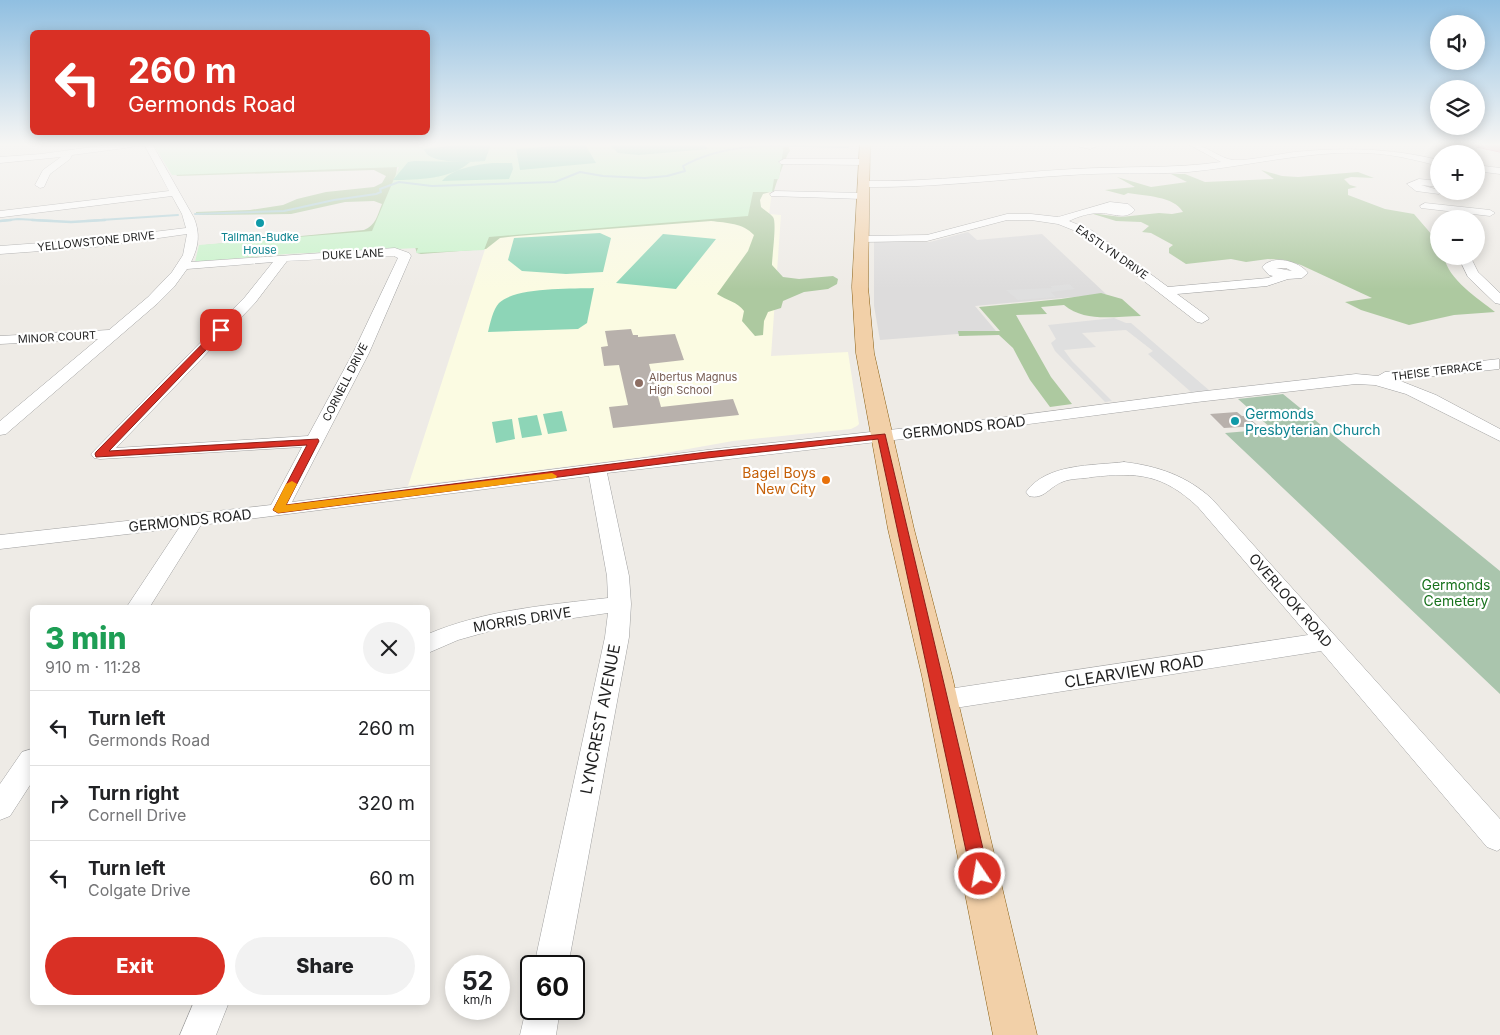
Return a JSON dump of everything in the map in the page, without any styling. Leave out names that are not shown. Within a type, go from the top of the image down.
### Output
[{"type":"main road","points":[[864,192],[860,294],[864,341],[901,529],[942,700],[1015,1035]]},
{"type":"street","points":[[775,194],[813,192]]},
{"type":"street","points":[[0,430],[158,296],[183,266],[190,248],[192,230],[189,218],[175,193],[3,214]]},
{"type":"street","points":[[1430,195],[1426,199],[1425,206],[1430,214]]},
{"type":"street","points":[[1425,206],[1497,214]]},
{"type":"street","points":[[1060,221],[1075,214],[1104,210]]},
{"type":"street","name":"EASTLYN DRIVE","points":[[862,239],[927,238],[1007,217],[1060,221],[1083,230],[1202,318]]},
{"type":"street","name":"YELLOWSTONE DRIVE","points":[[0,250],[95,243],[192,230]]},
{"type":"street","name":"DUKE LANE","points":[[183,266],[283,258],[395,252],[403,254]]},
{"type":"street","name":"CORNELL DRIVE","points":[[278,510],[361,353],[406,257],[403,254]]},
{"type":"street","points":[[283,258],[250,300],[100,454],[314,441]]},
{"type":"street","points":[[1468,265],[1472,274],[1499,299]]},
{"type":"street","points":[[1166,292],[1267,282],[1277,280],[1285,275]]},
{"type":"street","name":"MINOR COURT","points":[[0,340],[114,334]]},
{"type":"street","name":"THEISE TERRACE","points":[[1376,380],[1499,364]]},
{"type":"street","name":"GERMONDS ROAD","points":[[0,542],[278,510],[707,455],[1353,380],[1376,380],[1412,390],[1500,436]]},
{"type":"street","name":"OVERLOOK ROAD","points":[[1036,492],[1041,486],[1058,476],[1118,468],[1146,470],[1171,478],[1190,489],[1205,503],[1327,641],[1497,837]]},
{"type":"street","name":"LYNCREST AVENUE","points":[[553,955],[617,637],[620,604],[618,576],[597,470]]},
{"type":"street","points":[[139,605],[195,519]]},
{"type":"street","name":"MORRIS DRIVE","points":[[430,643],[451,632],[490,622],[620,604]]},
{"type":"street","name":"CLEARVIEW ROAD","points":[[942,700],[1327,641]]},
{"type":"street","points":[[0,807],[30,763]]},
{"type":"street","points":[[198,1035],[211,1005]]},
{"type":"street","points":[[538,1035],[541,1020]]},
{"type":"shaded area","points":[[751,192],[772,192],[769,214],[781,215],[771,356],[848,352],[859,424],[851,429],[733,441],[643,457],[408,486],[489,237]]},
{"type":"shaded area","points":[[968,232],[977,240],[1042,234],[1106,294],[975,306],[996,331],[880,340],[874,306],[874,242],[930,242]]},
{"type":"shaded area","points":[[1069,284],[1075,289],[1051,292],[1056,297],[1018,300],[1006,290],[1052,288],[1051,286]]},
{"type":"shaded area","points":[[1114,318],[1131,323],[1210,391],[1191,392],[1148,354],[1153,351],[1126,330],[1082,333],[1096,347],[1064,350],[1072,361],[1112,401],[1105,402],[1055,351],[1051,343],[1056,339],[1048,325]]},
{"type":"green space","points":[[325,192],[769,192],[763,194],[760,200],[761,207],[774,220],[772,265],[783,277],[799,279],[833,276],[838,279],[837,284],[828,289],[804,292],[783,301],[781,308],[768,312],[764,321],[763,335],[755,336],[742,321],[744,311],[735,303],[717,294],[748,251],[754,235],[745,228],[729,223],[711,221],[517,236],[500,238],[486,249],[421,254],[417,253],[415,247],[205,245],[364,230],[374,223],[382,204],[374,201],[345,202],[291,214],[196,214],[196,212],[250,210],[283,205],[297,199]]},
{"type":"green space","points":[[388,192],[753,192],[748,216],[489,237],[484,250],[416,253],[418,248],[286,254],[195,262],[199,245],[372,231]]},
{"type":"green space","points":[[1114,192],[1348,192],[1348,195],[1385,209],[1414,214],[1430,233],[1430,265],[1447,265],[1457,281],[1495,312],[1454,315],[1409,325],[1361,310],[1345,302],[1372,298],[1301,265],[1285,260],[1268,259],[1246,262],[1231,259],[1186,264],[1169,253],[1169,248],[1173,245],[1151,233],[1142,232],[1149,226],[1141,222],[1116,221],[1090,213],[1121,217],[1183,212],[1179,207],[1166,200],[1128,193],[1124,195]]},
{"type":"green space","points":[[600,233],[611,238],[603,272],[566,274],[522,271],[508,260],[514,238]]},
{"type":"green space","points":[[663,234],[716,239],[676,289],[616,283]]},
{"type":"green space","points":[[594,288],[587,323],[578,329],[488,332],[495,309],[499,303],[507,298],[530,291]]},
{"type":"green space","points":[[1101,293],[1122,299],[1141,316],[1091,316],[1073,311],[1064,305],[1041,307],[1047,314],[1016,315],[1051,377],[1072,404],[1050,407],[1030,380],[1013,348],[999,335],[959,336],[958,331],[1000,331],[979,307]]},
{"type":"green space","name":"Germonds Cemetery","points":[[1283,394],[1500,571],[1500,694],[1225,433],[1272,429],[1238,399]]},
{"type":"green space","points":[[562,411],[567,431],[548,434],[543,414]]},
{"type":"green space","points":[[537,415],[542,435],[522,438],[518,418]]},
{"type":"green space","points":[[512,419],[515,439],[496,443],[492,422]]},
{"type":"building","name":"Albertus Magnus High School","points":[[631,329],[633,335],[638,335],[638,337],[675,334],[684,360],[649,364],[661,407],[733,399],[739,415],[613,428],[609,407],[628,405],[619,365],[604,366],[601,347],[608,346],[605,331]]},
{"type":"building","name":"Germonds Presbyterian Church","points":[[1237,412],[1242,416],[1247,416],[1258,426],[1224,428],[1210,414]]},
{"type":"waterway","points":[[195,214],[284,211],[380,192]]},
{"type":"waterway","points":[[85,221],[178,215]]},
{"type":"waterway","points":[[11,220],[0,221],[18,219],[54,221]]},
{"type":"waterway","points":[[32,220],[71,222],[105,220]]},
{"type":"slow traffic","points":[[292,484],[278,510],[552,476]]},
{"type":"place","name":"Tallman-Budke House","points":[[260,223]]},
{"type":"place","name":"Albertus Magnus High School","points":[[639,383]]},
{"type":"place","name":"Germonds Presbyterian Church","points":[[1235,421]]},
{"type":"place","name":"Bagel Boys New City","points":[[826,480]]},
{"type":"route","points":[[221,330],[100,454],[314,441],[278,510],[707,455],[882,436],[901,529],[937,676],[980,874]]}]
